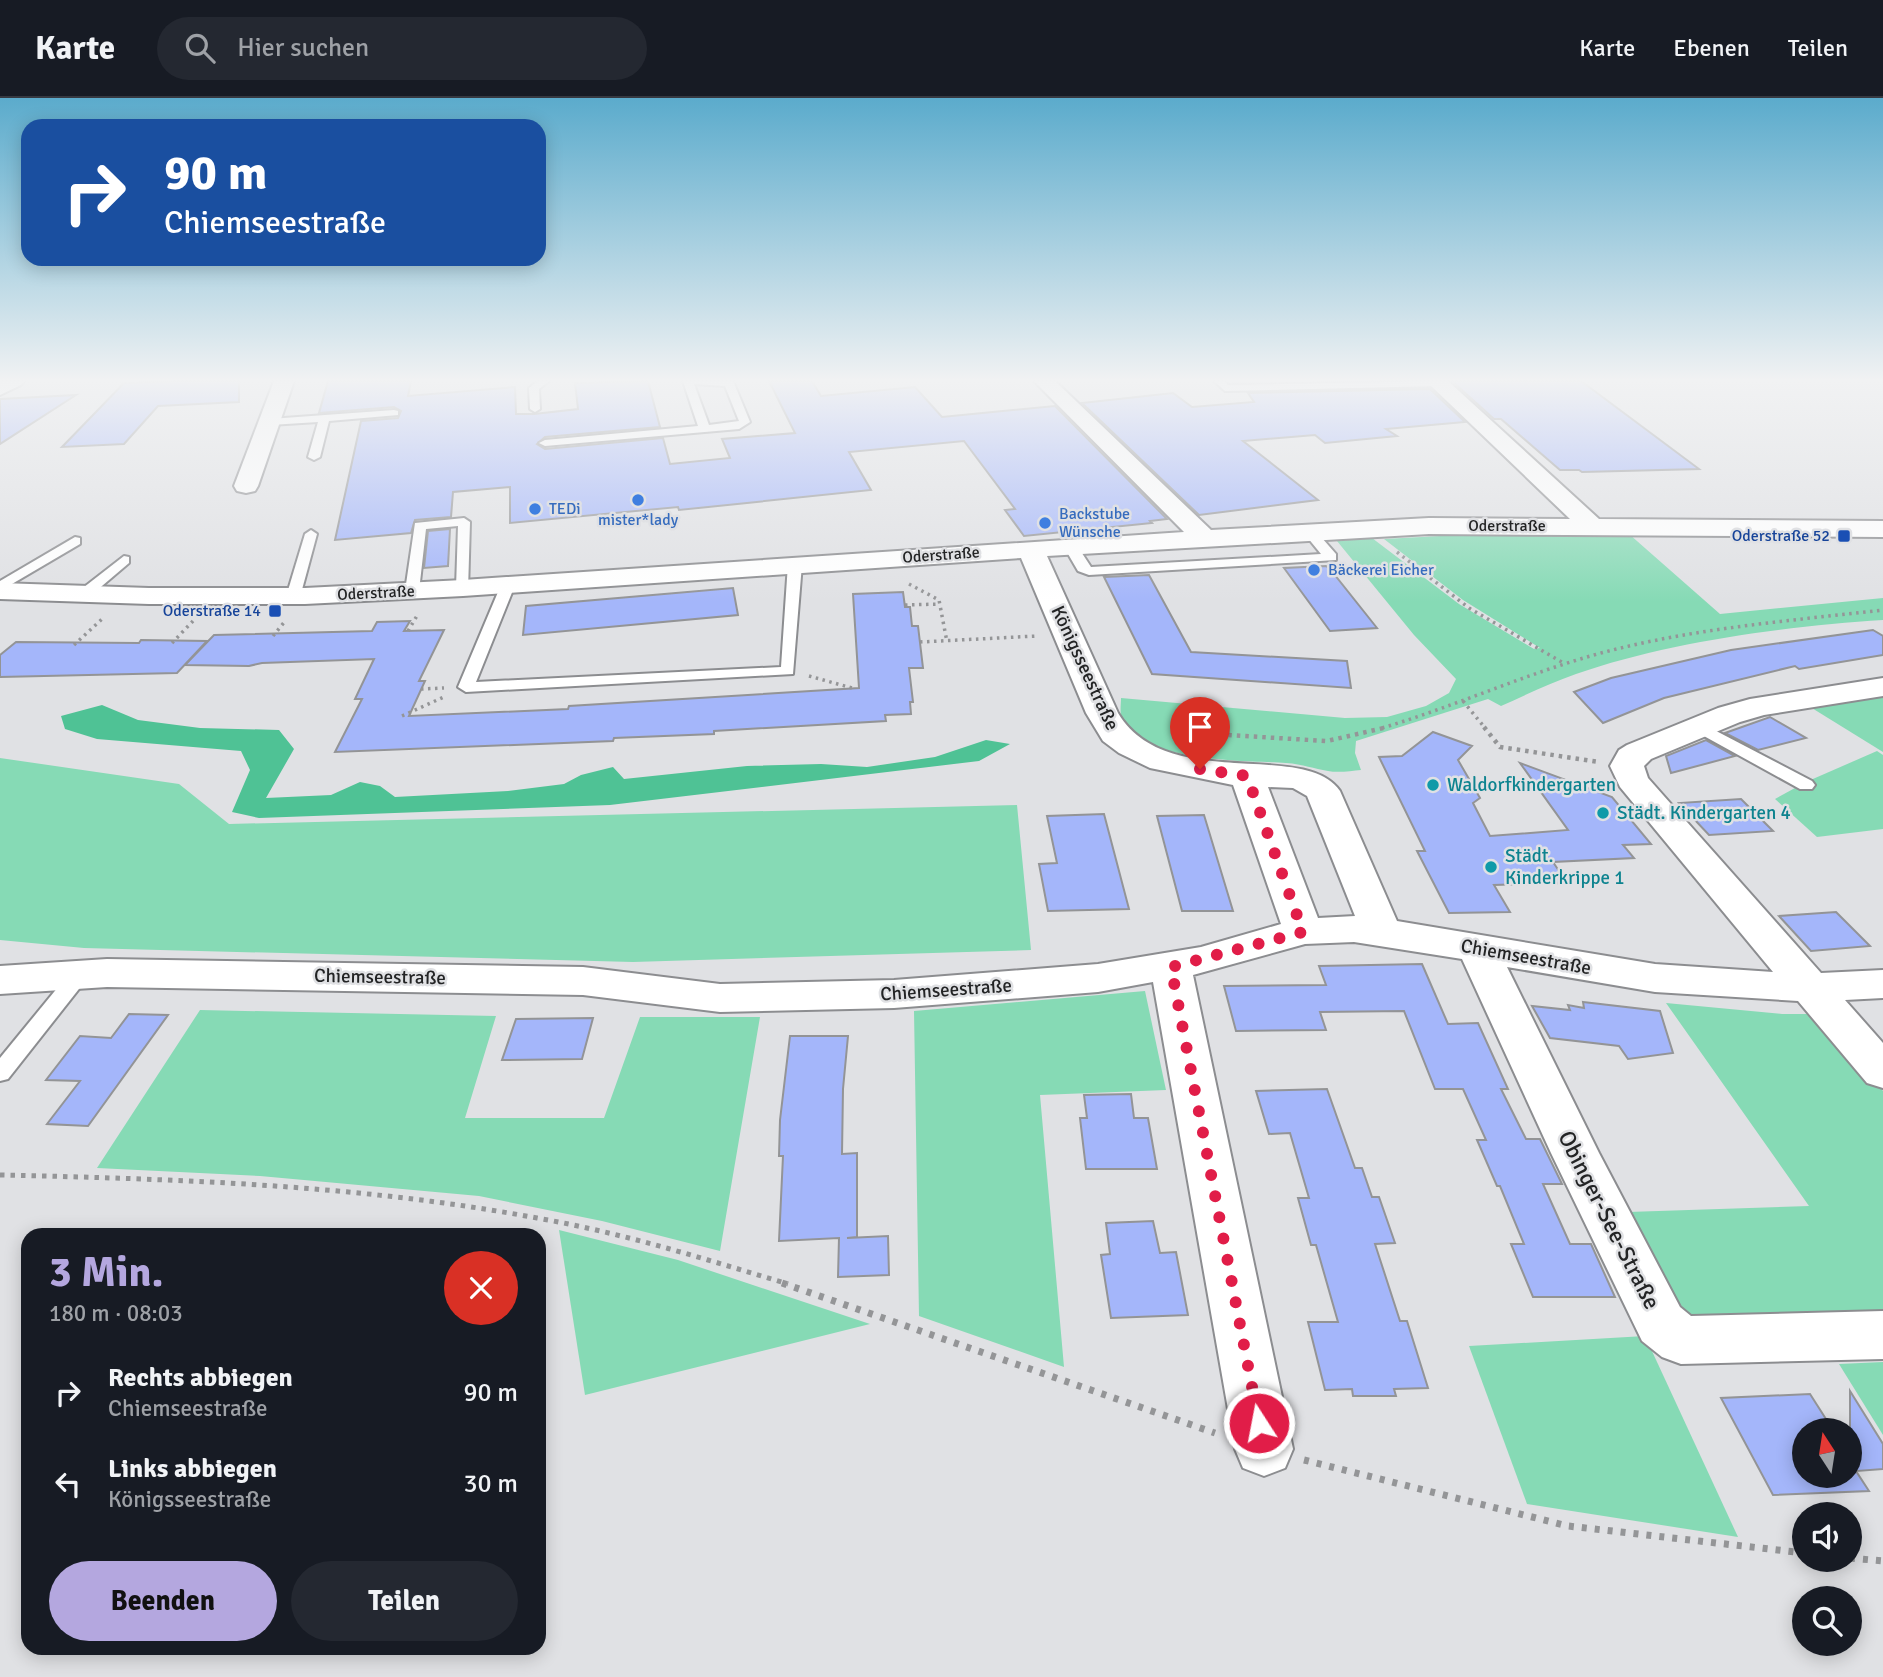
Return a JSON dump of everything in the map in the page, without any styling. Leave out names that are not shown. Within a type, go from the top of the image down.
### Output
[{"type":"street","points":[[246,486],[258,455]]},
{"type":"street","points":[[1120,455],[1205,538]]},
{"type":"street","points":[[1517,455],[1591,526]]},
{"type":"street","name":"Oderstraße","points":[[0,589],[84,594],[293,597],[1369,529],[1483,525],[1883,529]]},
{"type":"street","name":"Königsseestraße","points":[[1031,550],[1102,713],[1115,735],[1130,745],[1169,762],[1247,776],[1294,778],[1313,782],[1322,790],[1381,931]]},
{"type":"street","points":[[1883,687],[1761,706],[1699,727],[1639,752],[1631,757],[1627,766],[1632,780],[1658,812],[1883,1072]]},
{"type":"street","points":[[1247,776],[1303,932]]},
{"type":"street","name":"Chiemseestraße","points":[[0,980],[107,973],[583,981],[720,998],[894,994],[1073,980],[1171,967],[1303,932],[1354,929],[1381,931],[1655,978],[1809,988],[1883,984]]},
{"type":"street","name":"Obinger-See-Straße","points":[[1478,949],[1575,1153],[1661,1324],[1681,1340],[1883,1335]]},
{"type":"street","points":[[1171,967],[1264,1450]]},
{"type":"lane","points":[[412,591],[420,526],[464,522],[463,588]]},
{"type":"lane","points":[[1071,547],[1083,568],[1089,570],[1331,557],[1309,532]]},
{"type":"lane","points":[[293,597],[311,534]]},
{"type":"lane","points":[[0,589],[35,563],[48,559],[75,541]]},
{"type":"lane","points":[[84,594],[124,560]]},
{"type":"lane","points":[[508,585],[466,687],[788,671],[795,564]]},
{"type":"lane","points":[[1699,727],[1806,785]]},
{"type":"lane","points":[[0,1073],[79,975]]},
{"type":"path","points":[[1369,529],[1469,608],[1565,664]]},
{"type":"path","points":[[884,559],[884,570],[939,600],[947,642]]},
{"type":"path","points":[[905,605],[940,604]]},
{"type":"path","points":[[1169,762],[1192,743],[1210,734],[1327,741],[1357,736],[1565,664],[1624,647],[1713,629],[1883,610]]},
{"type":"path","points":[[920,642],[1068,635]]},
{"type":"path","points":[[788,671],[852,688]]},
{"type":"path","points":[[421,689],[466,687]]},
{"type":"path","points":[[402,716],[466,687]]},
{"type":"path","points":[[1463,701],[1500,747],[1627,766]]},
{"type":"path","points":[[0,1175],[209,1180],[304,1187],[447,1203],[539,1218],[653,1244],[803,1289],[1264,1450],[1567,1526],[1792,1552]]},
{"type":"path","points":[[1862,1559],[1883,1561]]},
{"type":"green space","points":[[1478,534],[1629,534],[1720,614],[1883,598],[1883,620],[1807,626],[1728,637],[1611,663],[1566,678],[1501,706],[1488,699],[1356,741],[1355,753],[1361,770],[1332,772],[1292,764],[1220,759],[1170,751],[1149,743],[1132,731],[1121,715],[1121,698],[1345,718],[1387,717],[1426,706],[1449,693],[1456,679],[1414,635],[1337,541],[1372,538],[1459,604],[1534,649],[1540,648],[1463,600],[1384,539]]},
{"type":"green space","points":[[1883,694],[1883,752],[1807,705]]},
{"type":"green space","points":[[102,705],[138,720],[200,728],[279,730],[294,749],[266,798],[331,795],[360,782],[380,786],[395,797],[508,791],[564,784],[581,775],[613,767],[624,779],[747,766],[821,764],[867,767],[935,757],[986,740],[1010,744],[979,761],[610,805],[259,818],[232,812],[250,770],[241,751],[97,739],[65,729],[61,716]]},
{"type":"green space","points":[[1877,751],[1883,755],[1883,829],[1817,837],[1775,799],[1806,782]]},
{"type":"green space","points":[[0,758],[179,784],[229,824],[1017,805],[1031,950],[633,962],[84,948],[0,940]]},
{"type":"green space","points":[[1145,991],[1166,1090],[1040,1095],[1064,1367],[919,1316],[914,1011]]},
{"type":"green space","points":[[1666,1003],[1782,1014],[1820,1014],[1883,1091],[1883,1318],[1688,1326],[1628,1212],[1809,1206]]},
{"type":"green space","points":[[200,1010],[496,1016],[465,1118],[604,1118],[640,1017],[760,1017],[720,1251],[602,1221],[479,1196],[260,1176],[97,1168]]},
{"type":"green space","points":[[559,1230],[678,1260],[870,1324],[585,1395]]},
{"type":"green space","points":[[1645,1336],[1738,1537],[1527,1504],[1469,1346]]},
{"type":"green space","points":[[1883,1362],[1883,1435],[1839,1364]]},
{"type":"building","points":[[354,455],[667,455],[670,464],[730,458],[729,455],[851,455],[871,490],[679,510],[678,507],[510,523],[510,487],[453,492],[451,517],[415,520],[411,533],[335,540]]},
{"type":"building","points":[[974,455],[1103,455],[1167,519],[1150,521],[1152,523],[1024,536],[1005,510],[1015,509]]},
{"type":"building","points":[[1136,455],[1260,455],[1318,500],[1199,515]]},
{"type":"building","points":[[1542,455],[1680,455],[1699,469],[1582,472],[1560,470]]},
{"type":"building","points":[[450,529],[448,566],[424,568],[428,531]]},
{"type":"building","points":[[1326,566],[1377,628],[1330,631],[1284,568]]},
{"type":"building","points":[[1149,575],[1191,652],[1347,661],[1351,688],[1152,674],[1104,577]]},
{"type":"building","points":[[733,588],[738,615],[523,635],[526,606]]},
{"type":"building","points":[[903,592],[905,607],[910,607],[912,626],[918,626],[923,668],[909,668],[913,702],[910,702],[911,714],[885,715],[886,721],[714,731],[714,734],[614,738],[613,741],[335,752],[362,699],[355,699],[374,659],[262,663],[249,666],[185,665],[214,635],[372,631],[377,622],[410,621],[404,631],[444,630],[419,681],[425,681],[409,716],[568,709],[569,706],[859,688],[853,594]]},
{"type":"building","points":[[1873,630],[1883,636],[1883,655],[1799,669],[1795,666],[1664,698],[1603,723],[1574,692],[1611,678],[1731,650]]},
{"type":"building","points":[[141,640],[207,641],[177,673],[0,677],[0,655],[16,642],[139,643]]},
{"type":"building","points":[[1770,717],[1806,738],[1758,750],[1725,733]]},
{"type":"building","points":[[1433,732],[1472,746],[1458,760],[1480,798],[1473,803],[1490,836],[1568,830],[1520,763],[1612,797],[1651,844],[1623,845],[1634,858],[1553,862],[1567,883],[1494,885],[1510,912],[1449,913],[1417,851],[1425,851],[1379,757],[1402,756]]},
{"type":"building","points":[[1706,740],[1735,756],[1671,773],[1666,756]]},
{"type":"building","points":[[1741,799],[1773,831],[1709,835],[1679,803]]},
{"type":"building","points":[[1104,814],[1129,909],[1048,911],[1039,864],[1057,863],[1047,816]]},
{"type":"building","points":[[1204,815],[1233,911],[1182,911],[1157,816]]},
{"type":"building","points":[[1836,912],[1870,946],[1811,951],[1779,916]]},
{"type":"building","points":[[1422,964],[1448,1024],[1478,1023],[1508,1089],[1501,1089],[1526,1139],[1540,1139],[1562,1184],[1543,1184],[1570,1244],[1591,1244],[1615,1297],[1533,1297],[1511,1244],[1524,1244],[1477,1140],[1486,1140],[1463,1089],[1435,1089],[1404,1011],[1320,1012],[1326,1030],[1236,1031],[1224,986],[1326,985],[1319,966]]},
{"type":"building","points":[[1583,1002],[1660,1011],[1673,1053],[1628,1059],[1619,1046],[1550,1038],[1532,1006],[1570,1010],[1568,1005],[1584,1008]]},
{"type":"building","points":[[129,1014],[168,1015],[88,1126],[47,1124],[80,1081],[46,1080],[80,1036],[111,1038]]},
{"type":"building","points":[[593,1018],[582,1059],[502,1060],[516,1019]]},
{"type":"building","points":[[790,1036],[848,1036],[843,1089],[842,1154],[857,1153],[857,1237],[847,1238],[888,1236],[889,1275],[838,1277],[839,1238],[779,1241],[783,1156],[779,1156],[780,1120]]},
{"type":"building","points":[[1327,1089],[1355,1168],[1362,1168],[1372,1197],[1379,1197],[1395,1243],[1375,1244],[1400,1321],[1407,1321],[1428,1388],[1394,1389],[1396,1396],[1353,1396],[1352,1389],[1325,1390],[1308,1322],[1338,1322],[1316,1245],[1311,1245],[1298,1198],[1309,1198],[1290,1133],[1269,1134],[1256,1091]]},
{"type":"building","points":[[1131,1094],[1134,1118],[1148,1118],[1157,1169],[1086,1169],[1080,1118],[1087,1118],[1084,1095]]},
{"type":"building","points":[[1153,1221],[1160,1253],[1176,1252],[1188,1315],[1111,1318],[1101,1255],[1110,1254],[1106,1223]]},
{"type":"building","points":[[1850,1391],[1883,1444],[1883,1469],[1862,1471],[1862,1418],[1850,1418]]},
{"type":"building","points":[[1810,1394],[1825,1418],[1792,1418],[1792,1488],[1862,1488],[1862,1480],[1869,1491],[1773,1495],[1721,1398]]},
{"type":"place","name":"mister*lady","points":[[638,500]]},
{"type":"place","name":"TEDi","points":[[535,509]]},
{"type":"place","name":"Backstube Wünsche","points":[[1045,523]]},
{"type":"place","name":"Oderstraße 52","points":[[1844,536]]},
{"type":"place","name":"Bäckerei Eicher","points":[[1314,570]]},
{"type":"place","name":"Oderstraße 14","points":[[275,611]]},
{"type":"place","name":"Waldorfkindergarten","points":[[1433,785]]},
{"type":"place","name":"Städt. Kindergarten 4","points":[[1603,813]]},
{"type":"place","name":"Städt. Kinderkrippe 1","points":[[1491,867]]},
{"type":"route","points":[[1200,769],[1247,776],[1303,932],[1171,967],[1259,1423]]}]
